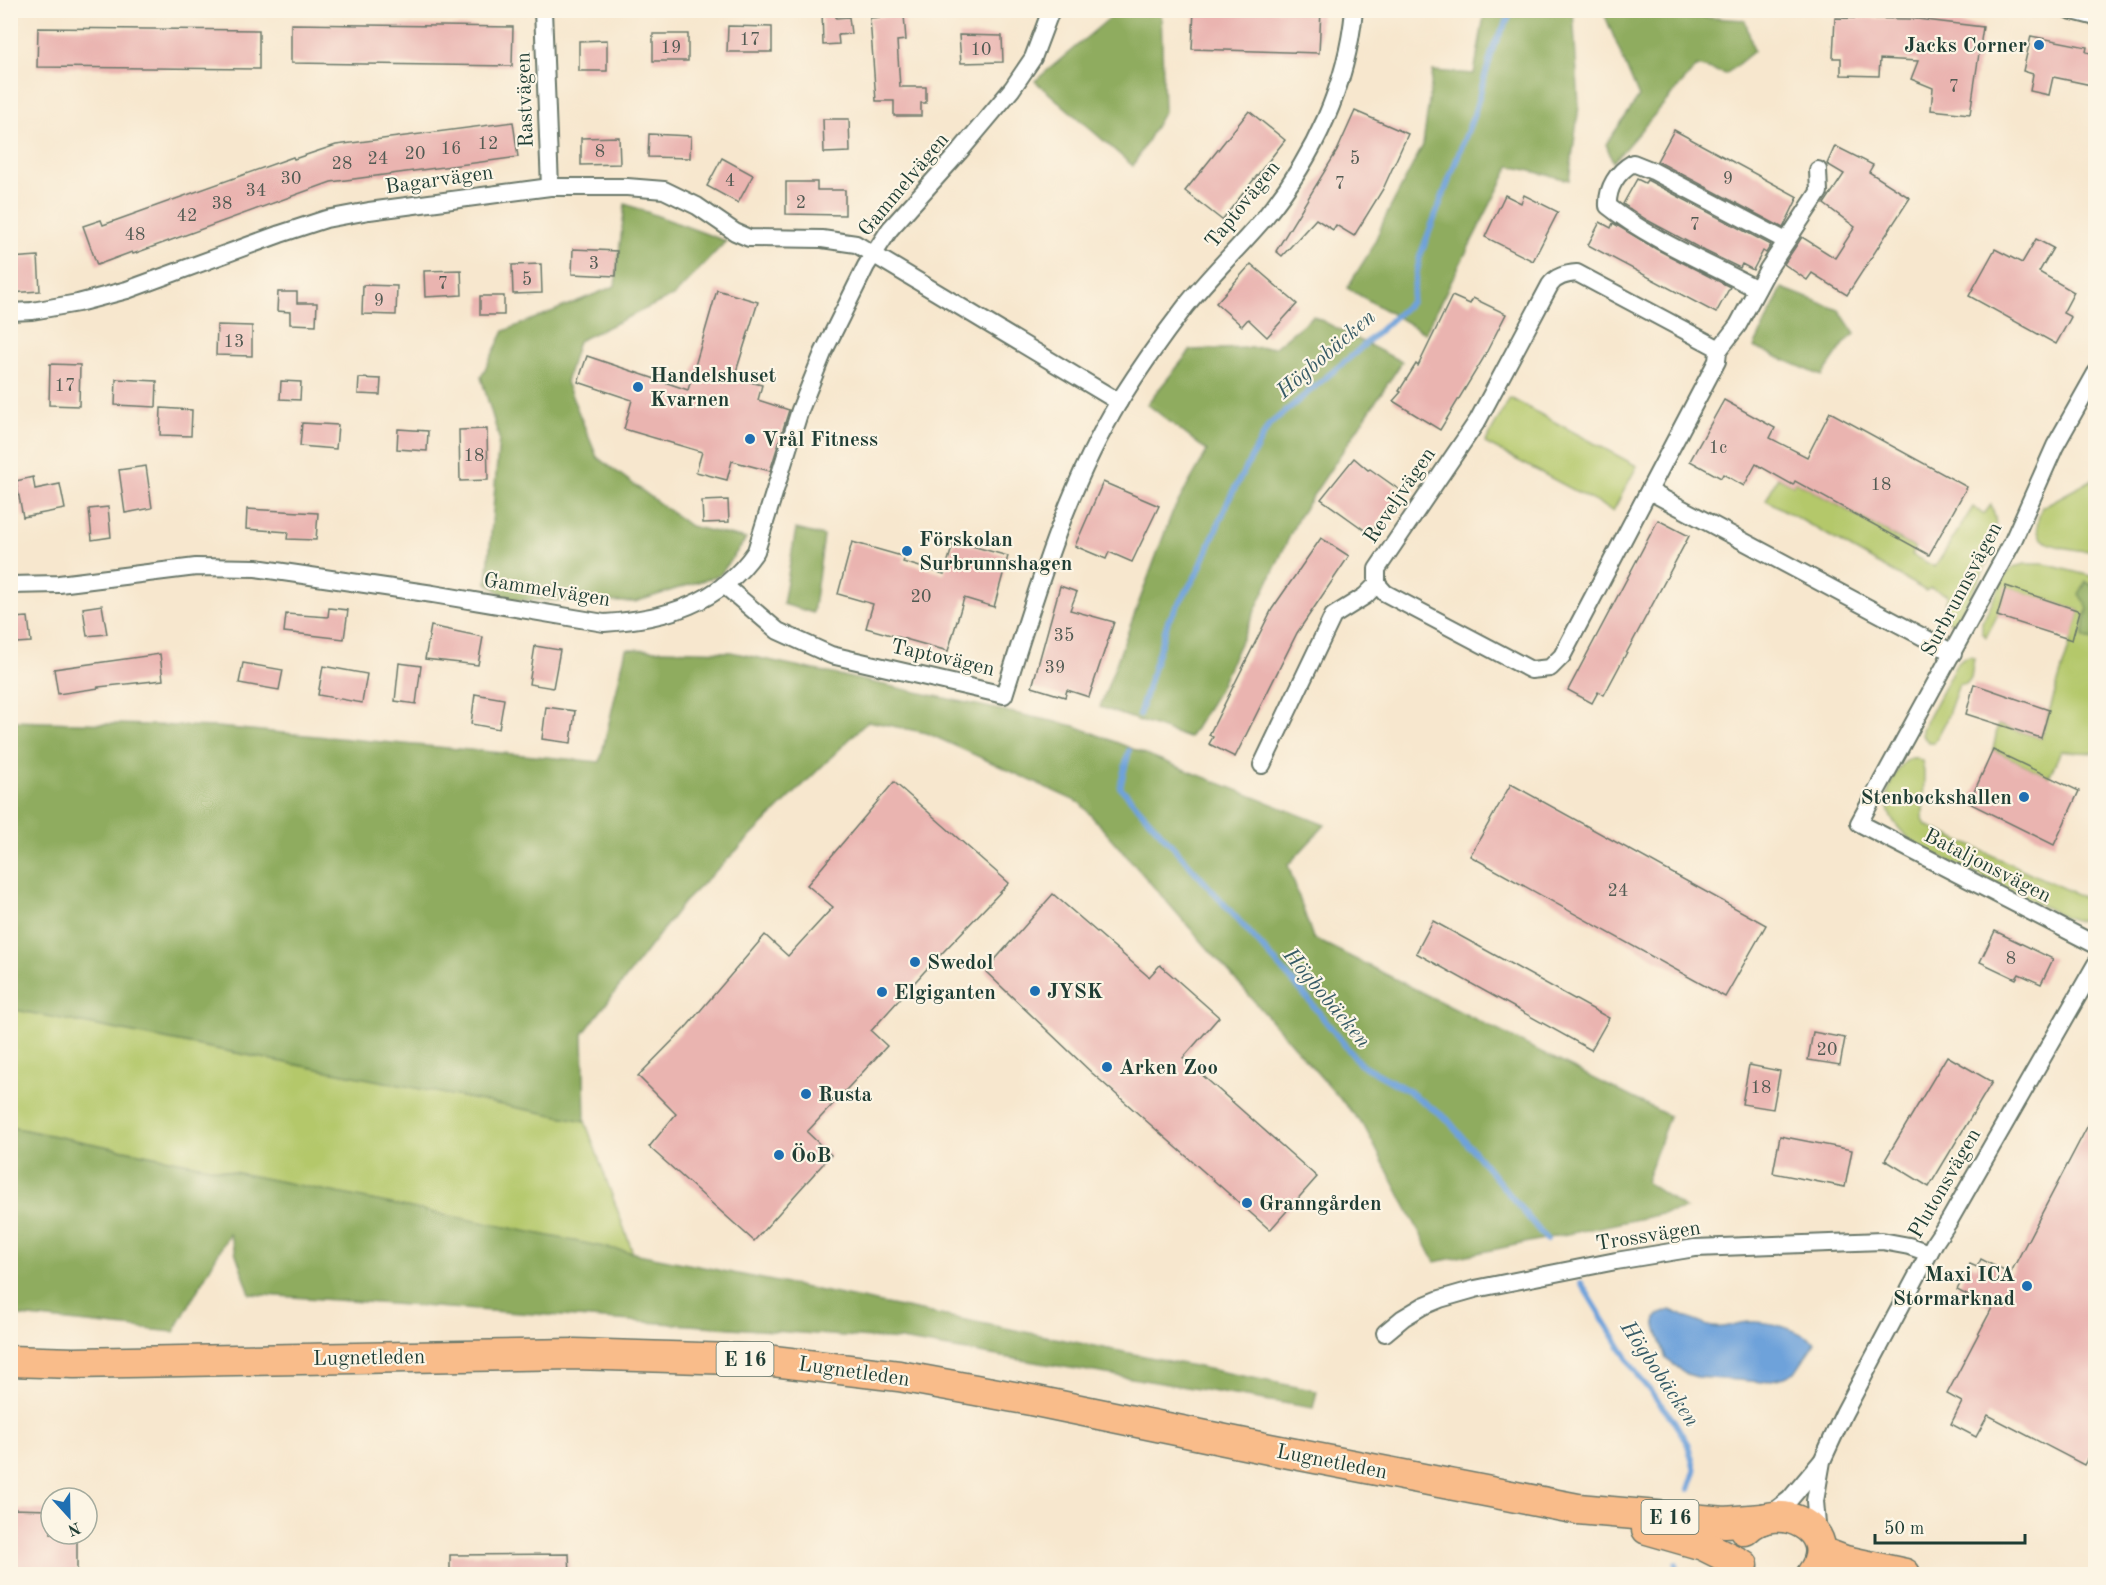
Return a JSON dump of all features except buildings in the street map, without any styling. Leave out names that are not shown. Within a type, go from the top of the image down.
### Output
[{"type":"highway","name":"Lugnetleden","points":[[10,1361],[74,1363],[575,1354],[765,1360],[899,1376],[1031,1400],[1578,1509],[1703,1545],[1748,1571]]},
{"type":"highway","name":"Lugnetleden","points":[[1578,1509],[1725,1522],[1764,1518]]},
{"type":"highway","name":"E 16","points":[[1748,1571],[1739,1553],[1741,1539],[1746,1529],[1764,1518],[1782,1516],[1795,1519],[1813,1531],[1817,1556],[1905,1575]]},
{"type":"street","name":"Rastvägen","points":[[543,10],[550,187]]},
{"type":"street","name":"Gammelvägen","points":[[10,585],[59,584],[184,568],[256,568],[433,594],[604,623],[647,619],[694,605],[724,585],[749,562],[756,551],[800,410],[823,353],[872,254],[1023,74],[1041,41],[1052,10]]},
{"type":"street","name":"Taptovägen","points":[[724,585],[768,624],[783,634],[831,655],[1004,695],[1043,569],[1064,515],[1119,402],[1185,307],[1266,216],[1291,182],[1324,124],[1338,90],[1354,10]]},
{"type":"street","points":[[2069,10],[2096,17]]},
{"type":"street","points":[[1757,289],[1668,243],[1608,206],[1607,197],[1621,170],[1633,163],[1653,171],[1786,242]]},
{"type":"street","points":[[1262,765],[1334,616],[1365,596],[1377,584],[1385,593],[1530,670],[1550,668],[1562,656],[1717,362],[1718,351],[1738,325],[1768,269],[1819,192],[1818,170]]},
{"type":"street","name":"Bagarvägen","points":[[10,312],[32,311],[78,303],[127,290],[326,219],[369,211],[550,187],[627,187],[664,190],[697,206],[735,232],[749,238],[822,239],[856,244],[872,254]]},
{"type":"street","points":[[872,254],[1119,402]]},
{"type":"street","name":"Reveljvägen","points":[[1377,584],[1377,568],[1478,420],[1550,285],[1557,278],[1577,273],[1711,344],[1718,351]]},
{"type":"street","name":"Surbrunnsvägen","points":[[1859,824],[2012,543],[2055,446],[2096,373]]},
{"type":"street","points":[[1649,490],[1953,653]]},
{"type":"street","name":"Bataljonsvägen","points":[[1859,824],[2096,945]]},
{"type":"street","name":"Plutonsvägen","points":[[1817,1556],[1815,1501],[1822,1461],[1844,1413],[1929,1252],[2096,964]]},
{"type":"street","name":"Trossvägen","points":[[1385,1334],[1403,1318],[1423,1306],[1475,1289],[1695,1248],[1882,1241],[1929,1252]]},
{"type":"street","name":"Plutonsvägen","points":[[1764,1518],[1790,1499],[1822,1461]]},
{"type":"green space","points":[[1485,10],[1573,11],[1579,106],[1569,180],[1510,166],[1425,333],[1347,288],[1371,250],[1423,145],[1433,71],[1474,74]]},
{"type":"green space","points":[[1118,11],[1161,11],[1164,111],[1133,166],[1035,81]]},
{"type":"green space","points":[[1603,11],[1745,20],[1754,51],[1726,74],[1697,66],[1613,162],[1606,144],[1639,97]]},
{"type":"green space","points":[[625,204],[726,241],[675,295],[578,341],[566,382],[597,457],[690,526],[746,539],[720,575],[635,602],[509,600],[487,583],[499,438],[481,377],[504,331],[615,286]]},
{"type":"green space","points":[[1782,288],[1839,310],[1855,334],[1846,341],[1822,376],[1754,347]]},
{"type":"green space","points":[[1313,316],[1402,362],[1298,518],[1217,693],[1189,738],[1100,707],[1172,513],[1207,451],[1147,404],[1191,350],[1275,347]]},
{"type":"green space","points":[[1510,398],[1637,466],[1613,511],[1485,443]]},
{"type":"green space","points":[[1778,477],[1793,485],[1795,481],[1915,548],[1912,555],[1935,567],[1973,507],[1984,514],[1991,505],[1995,519],[1992,550],[1978,582],[1954,624],[1943,619],[1943,610],[1948,595],[1930,588],[1926,591],[1766,500]]},
{"type":"green space","points":[[2095,478],[2095,549],[2085,551],[2057,546],[2044,540],[2040,536],[2037,524],[2042,507]]},
{"type":"green space","points":[[796,529],[824,536],[813,613],[783,604]]},
{"type":"green space","points":[[2025,564],[2044,564],[2095,577],[2095,587],[2085,621],[2084,638],[2095,640],[2095,753],[2061,751],[2049,777],[1993,750],[1998,725],[2041,738],[2080,611],[2007,587],[1997,616],[1986,637],[1982,632],[1982,622],[2005,576],[2013,567]]},
{"type":"green space","points":[[2086,582],[2095,587],[2095,640],[2084,638],[2088,608],[2079,594]]},
{"type":"green space","points":[[626,649],[731,652],[1075,726],[1325,825],[1288,865],[1313,938],[1669,1116],[1646,1182],[1686,1209],[1435,1262],[1364,1126],[1080,803],[927,733],[868,721],[684,902],[583,1034],[585,1121],[11,1009],[11,721],[217,727],[600,762]]},
{"type":"green space","points":[[1969,656],[1974,657],[1971,678],[1966,684],[1959,684],[1945,723],[1934,743],[1929,743],[1922,735],[1922,729],[1956,664]]},
{"type":"green space","points":[[1911,758],[1922,761],[1924,772],[1923,820],[1926,825],[2091,901],[2095,891],[2095,918],[2078,921],[2065,917],[1919,846],[1910,839],[1895,824],[1890,815],[1887,797],[1895,775]]},
{"type":"green space","points":[[10,1009],[585,1121],[633,1253],[11,1127]]},
{"type":"green space","points":[[10,1127],[1317,1391],[1313,1408],[901,1340],[250,1294],[229,1234],[174,1332],[11,1315]]},
{"type":"water","points":[[1670,1310],[1713,1327],[1761,1322],[1789,1329],[1815,1342],[1795,1372],[1785,1377],[1762,1382],[1697,1377],[1687,1374],[1666,1359],[1655,1322],[1657,1316]]},
{"type":"waterway","name":"Högbobäcken","points":[[1139,715],[1168,621],[1198,572],[1230,497],[1269,425],[1354,354],[1411,302],[1420,256],[1474,114],[1494,45],[1513,10]]},
{"type":"waterway","name":"Högbobäcken","points":[[1129,751],[1120,787],[1303,993],[1360,1064],[1407,1090],[1447,1119],[1547,1240]]},
{"type":"waterway","name":"Högbobäcken","points":[[1581,1283],[1638,1376],[1674,1421],[1688,1445],[1695,1471],[1689,1489]]},
{"type":"waterway","name":"Högbobäcken","points":[[1676,1564],[1676,1569],[1685,1574]]},
{"type":"place","name":"Jacks Corner","points":[[2039,45]]},
{"type":"place","name":"Handelshuset Kvarnen","points":[[638,387]]},
{"type":"place","name":"Vrål Fitness","points":[[750,439]]},
{"type":"place","name":"Förskolan Surbrunnshagen","points":[[907,551]]},
{"type":"place","name":"Stenbockshallen","points":[[2024,797]]},
{"type":"place","name":"Swedol","points":[[915,962]]},
{"type":"place","name":"JYSK","points":[[1035,991]]},
{"type":"place","name":"Elgiganten","points":[[882,992]]},
{"type":"place","name":"Arken Zoo","points":[[1107,1067]]},
{"type":"place","name":"Rusta","points":[[806,1094]]},
{"type":"place","name":"ÖoB","points":[[779,1155]]},
{"type":"place","name":"Granngården","points":[[1247,1203]]},
{"type":"place","name":"Maxi ICA Stormarknad","points":[[2027,1286]]}]
